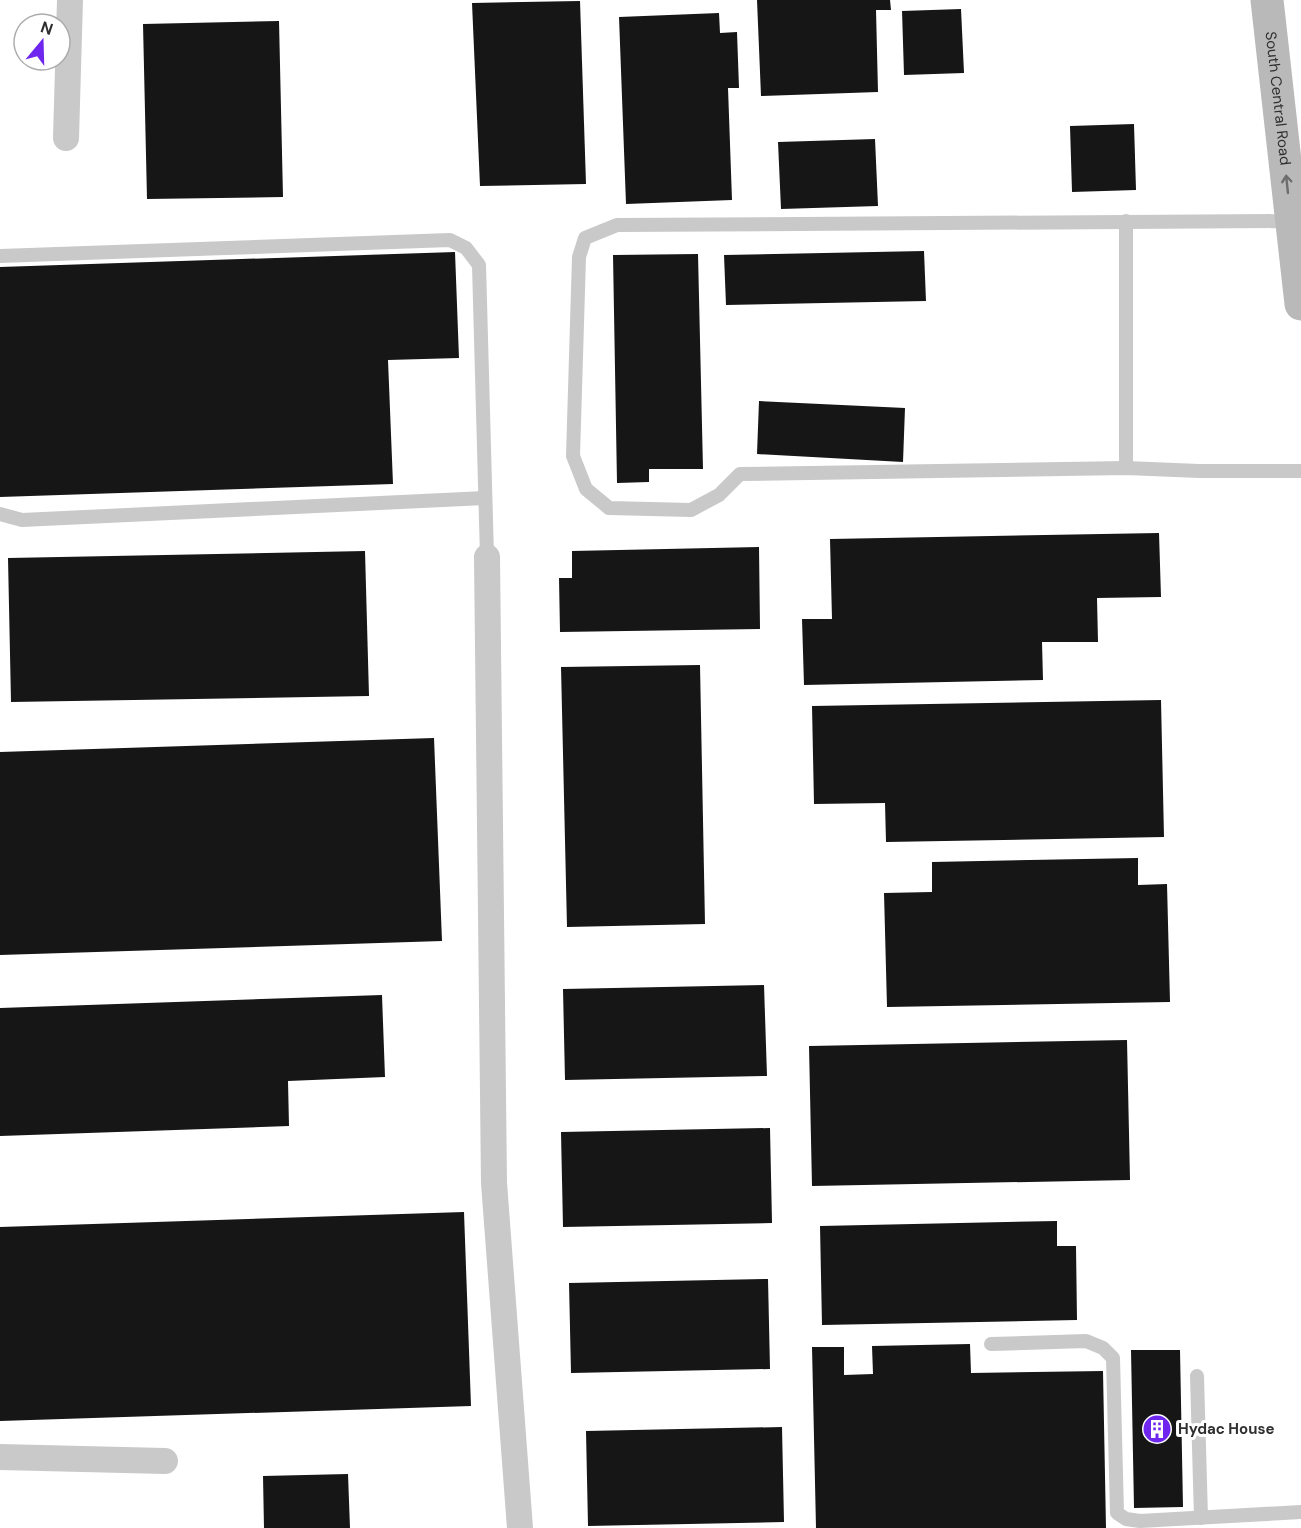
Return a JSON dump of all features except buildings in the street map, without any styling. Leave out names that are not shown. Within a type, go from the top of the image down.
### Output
[{"type":"main road","name":"South Central Road","points":[[1267,0],[1301,304]]},
{"type":"street","points":[[66,138],[70,0]]},
{"type":"street","points":[[488,556],[494,1183],[520,1528]]},
{"type":"street","points":[[0,1457],[165,1461]]},
{"type":"lane","points":[[1126,221],[1126,468]]},
{"type":"lane","points":[[1292,221],[616,225],[585,238],[579,257],[573,456],[586,489],[609,508],[691,510],[719,495],[740,474],[1126,468],[1301,471]]},
{"type":"lane","points":[[0,256],[450,240],[466,248],[478,265],[488,556]]},
{"type":"lane","points":[[0,514],[22,520],[485,498]]},
{"type":"lane","points":[[991,1344],[1086,1341],[1103,1348],[1113,1358],[1117,1513],[1126,1519],[1140,1521],[1301,1512]]},
{"type":"lane","points":[[1197,1376],[1201,1518]]},
{"type":"place","name":"Hydac House","points":[[1157,1429]]}]
